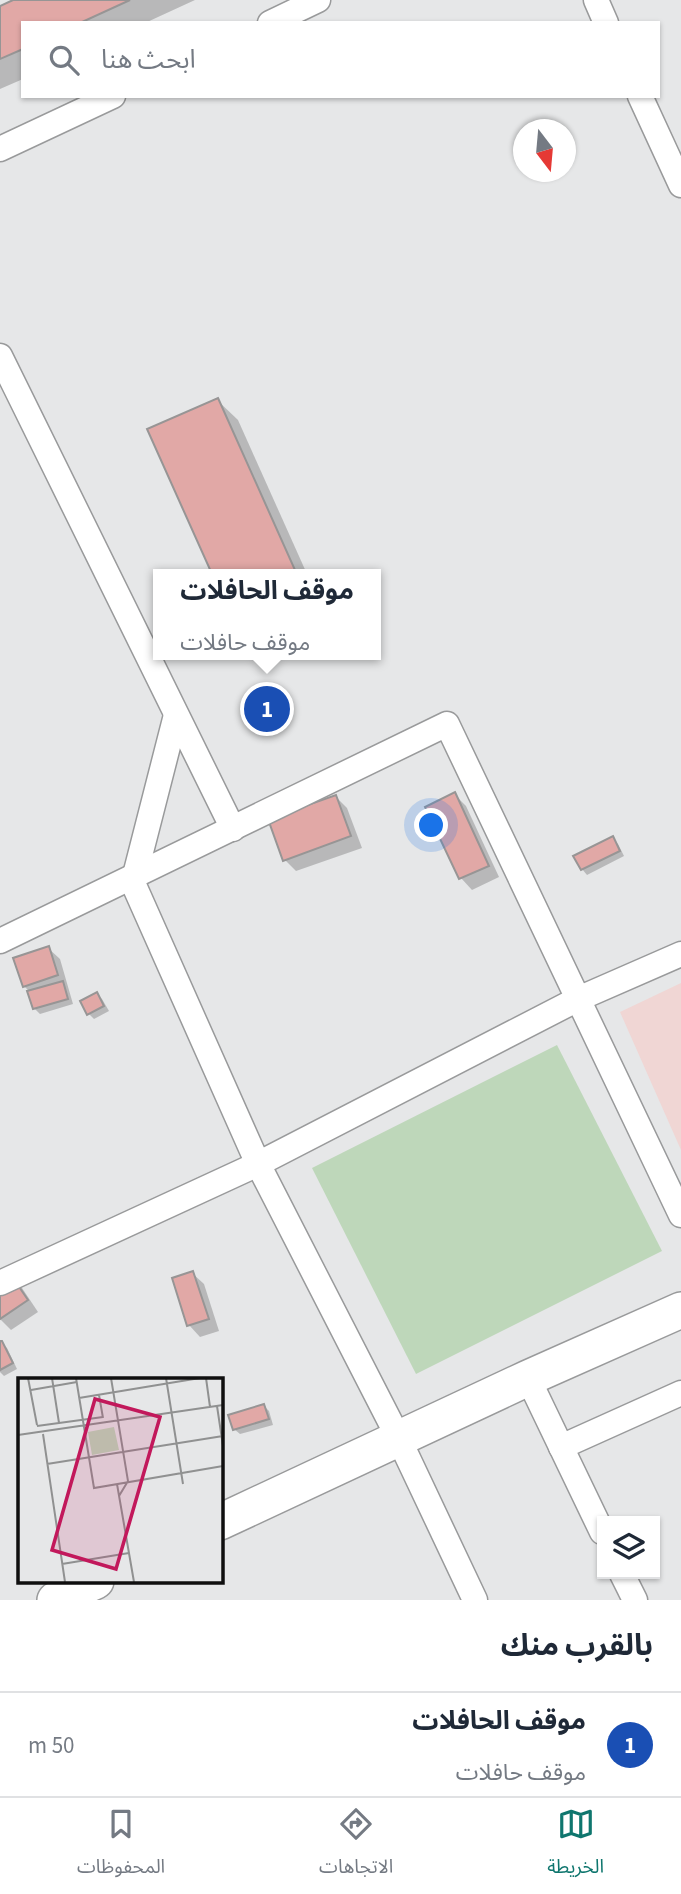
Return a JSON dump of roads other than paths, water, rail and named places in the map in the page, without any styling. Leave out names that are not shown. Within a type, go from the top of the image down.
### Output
[{"type":"main road","points":[[222,1521],[398,1437],[681,1310]]},
{"type":"main road","points":[[55,1600],[94,1582]]},
{"type":"street","points":[[274,21],[318,0]]},
{"type":"street","points":[[596,0],[606,21]]},
{"type":"street","points":[[0,149],[109,98]]},
{"type":"street","points":[[641,98],[681,185]]},
{"type":"street","points":[[0,356],[233,829]]},
{"type":"street","points":[[176,715],[133,883],[258,1164],[398,1437],[475,1600]]},
{"type":"street","points":[[0,941],[447,724],[681,1215]]},
{"type":"street","points":[[0,1283],[258,1164],[578,999],[681,954]]},
{"type":"street","points":[[528,1378],[597,1522]]},
{"type":"street","points":[[561,1447],[681,1393]]},
{"type":"street","points":[[624,1579],[635,1600]]},
{"type":"place","name":"موقف الحافلات","points":[[267,709]]}]
